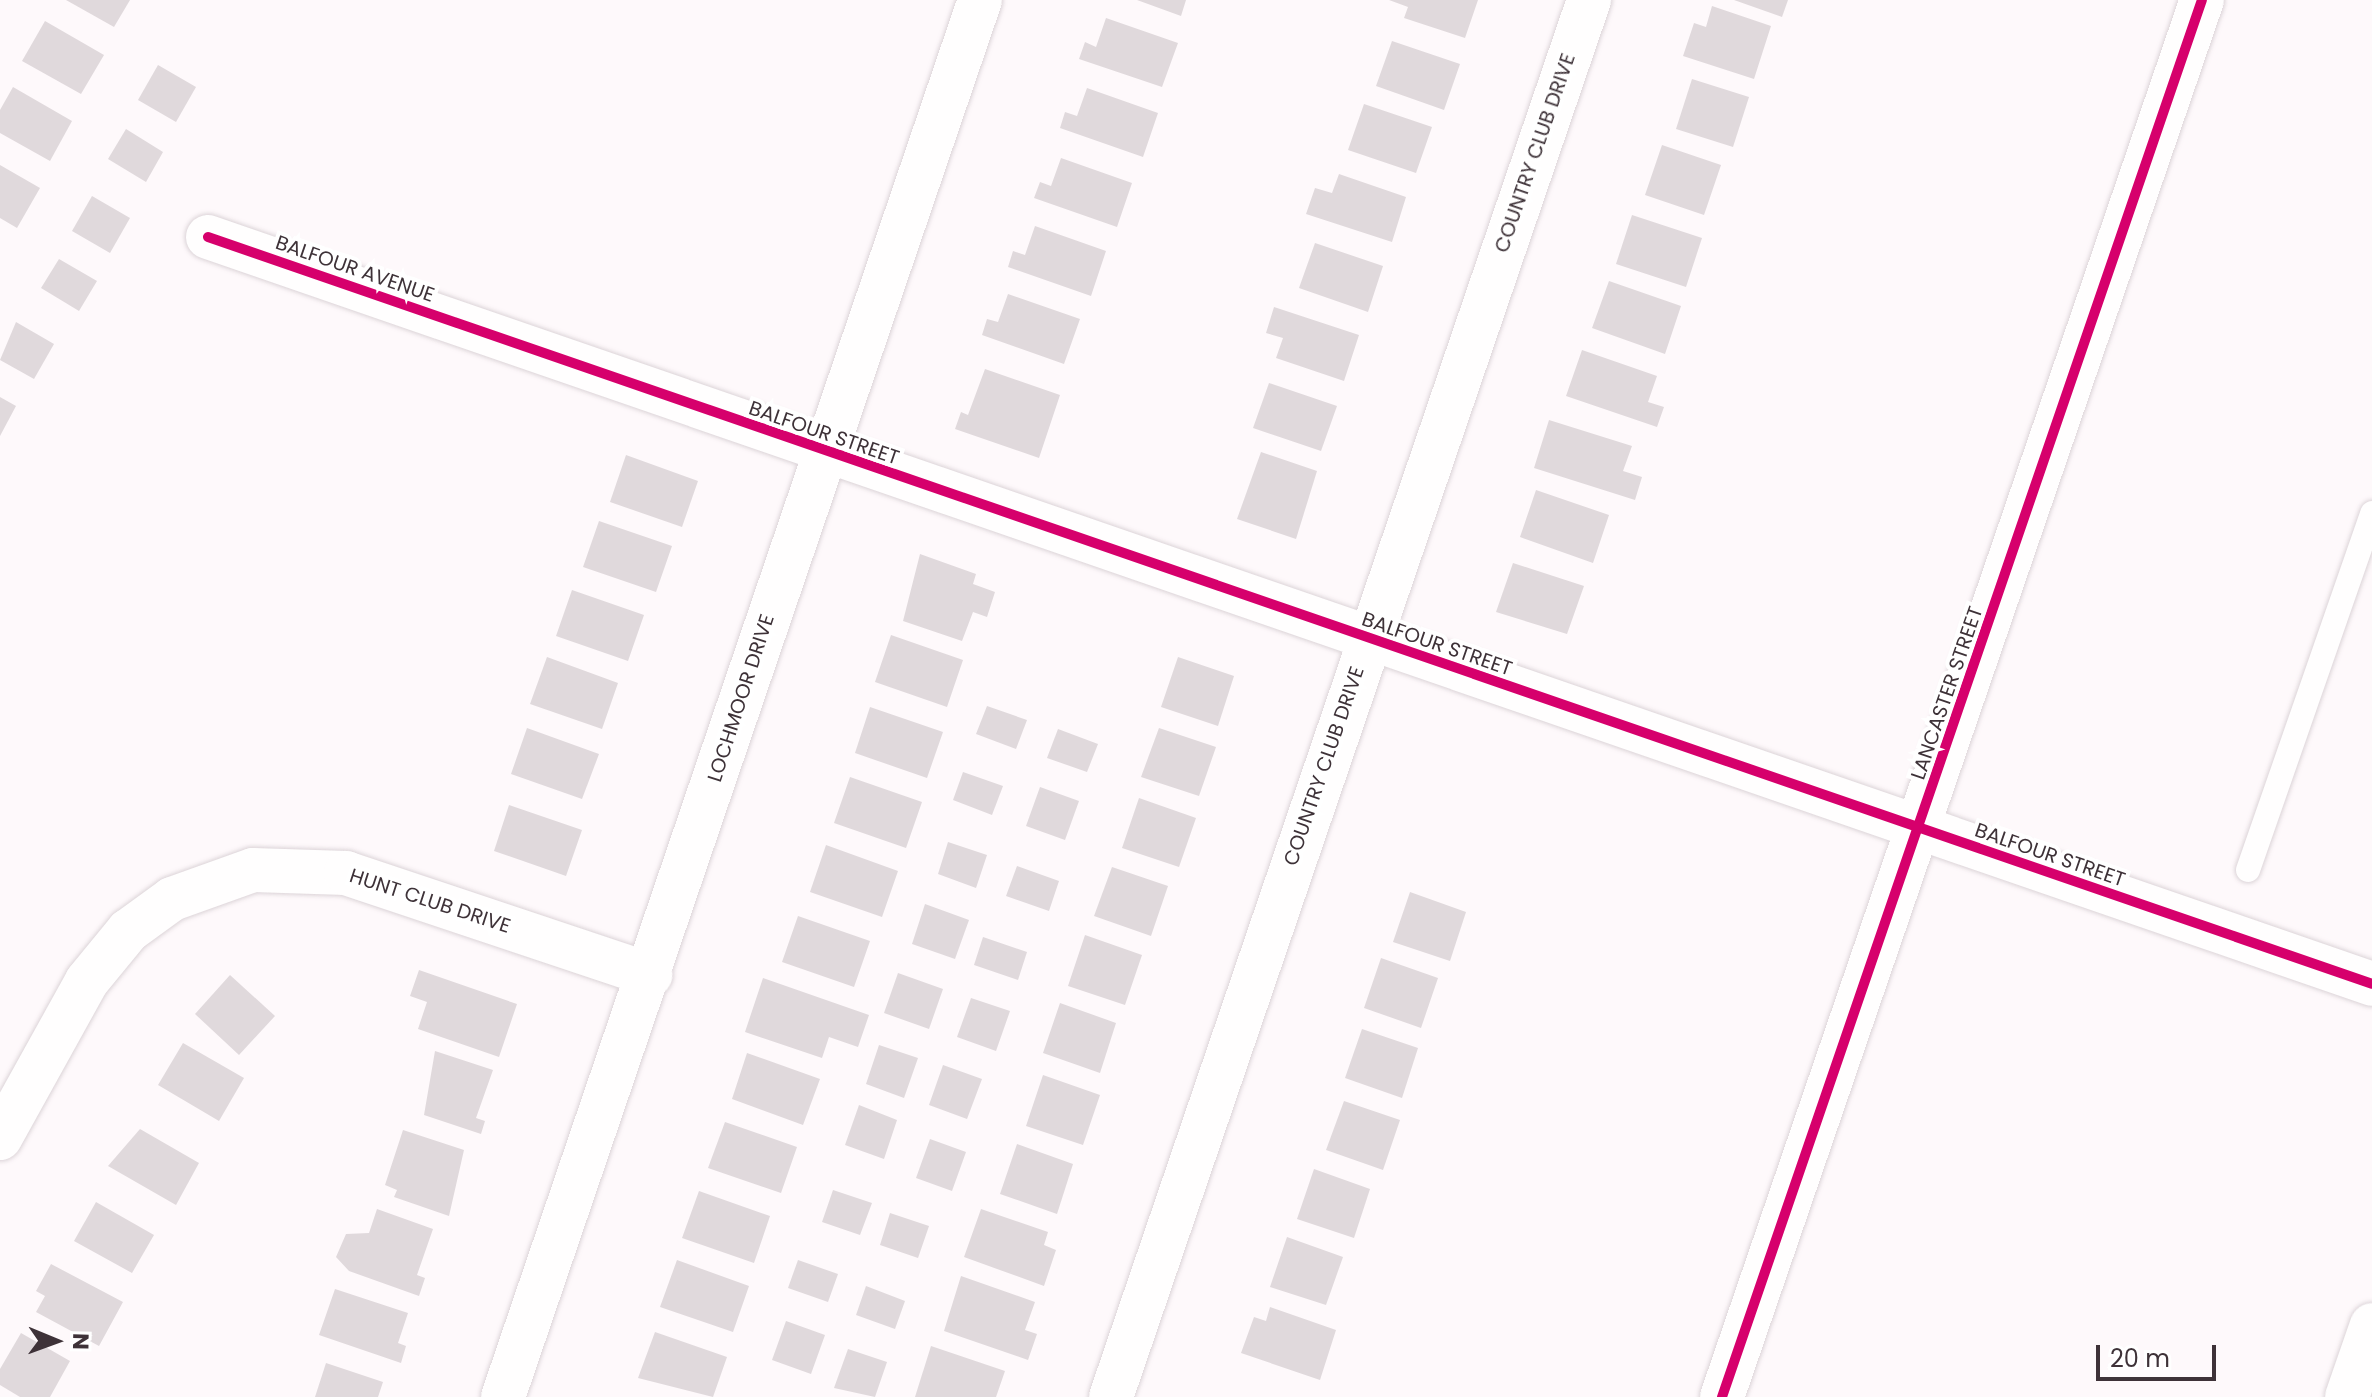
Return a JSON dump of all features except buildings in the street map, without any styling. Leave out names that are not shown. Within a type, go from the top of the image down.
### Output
[{"type":"street","name":"LOCHMOOR DRIVE","points":[[503,1397],[650,975],[822,452],[980,0]]},
{"type":"street","name":"COUNTRY CLUB DRIVE","points":[[1111,1397],[1367,639],[1589,0]]},
{"type":"street","name":"LANCASTER STREET","points":[[1722,1397],[2202,0]]},
{"type":"street","name":"BALFOUR AVENUE","points":[[208,237],[491,336]]},
{"type":"street","name":"BALFOUR STREET","points":[[491,336],[2372,984]]},
{"type":"street","name":"HUNT CLUB DRIVE","points":[[0,1138],[105,955],[172,899],[253,870],[346,873],[650,975]]},
{"type":"street","points":[[2347,1397],[2372,1325]]},
{"type":"lane","points":[[2248,870],[2372,513]]},
{"type":"cycle path","points":[[1722,1397],[2202,0]]},
{"type":"cycle path","points":[[208,237],[2372,984]]}]
